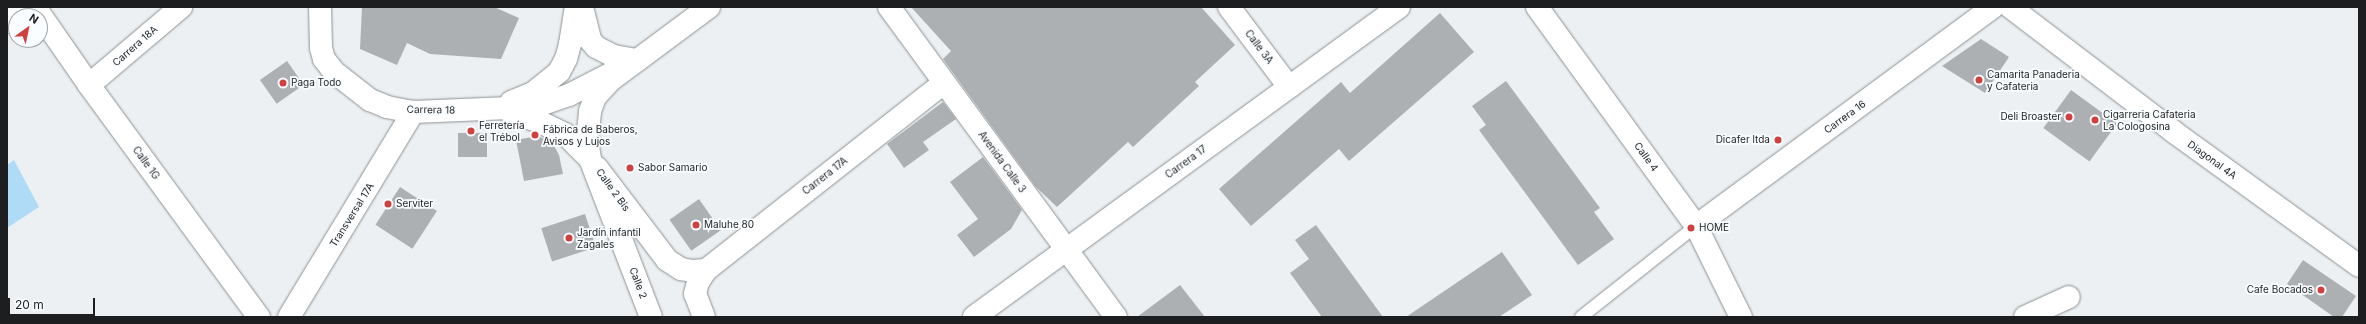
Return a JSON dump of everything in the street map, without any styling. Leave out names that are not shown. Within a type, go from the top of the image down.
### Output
[{"type":"street","points":[[7,22],[27,7]]},
{"type":"street","name":"Calle 1G","points":[[35,7],[89,85],[259,317]]},
{"type":"street","name":"Carrera 18A","points":[[89,85],[181,7]]},
{"type":"street","name":"Carrera 18","points":[[320,7],[321,48],[324,60],[334,72],[370,100],[387,107],[413,112],[491,110],[534,107],[562,98],[637,60]]},
{"type":"street","name":"Carrera 18","points":[[491,110],[533,93],[559,72],[566,59],[570,44],[576,7]]},
{"type":"street","points":[[582,7],[590,40],[596,47],[614,56],[637,60]]},
{"type":"street","name":"Carrera 18","points":[[590,159],[588,127],[595,97],[612,79],[709,7]]},
{"type":"street","name":"Avenida Calle 3","points":[[889,7],[1116,317]]},
{"type":"street","name":"Calle 3A","points":[[1229,7],[1289,87]]},
{"type":"street","name":"Carrera 17","points":[[974,317],[1399,7]]},
{"type":"street","name":"Calle 4","points":[[1536,7],[1696,226],[1741,317]]},
{"type":"street","name":"Carrera 16","points":[[1696,226],[1993,7]]},
{"type":"street","name":"Diagonal 4A","points":[[2010,7],[2174,132],[2359,266]]},
{"type":"street","name":"Carrera 17A","points":[[706,270],[944,83]]},
{"type":"street","name":"Carrera 18","points":[[491,110],[520,115],[552,127],[565,134],[590,159]]},
{"type":"street","name":"Transversal 17A","points":[[289,317],[413,112]]},
{"type":"street","name":"Calle 2 Bis","points":[[590,159],[667,260],[681,269],[692,271],[706,270]]},
{"type":"street","name":"Calle 2","points":[[590,159],[651,317]]},
{"type":"street","points":[[704,317],[695,294],[698,282],[706,270]]},
{"type":"street","points":[[2025,317],[2069,297]]},
{"type":"lane","points":[[1581,317],[1696,226]]},
{"type":"shaded area","points":[[14,160],[39,207],[7,228],[7,165]]},
{"type":"building","points":[[362,7],[494,7],[519,18],[501,59],[430,54],[407,43],[397,65],[360,49]]},
{"type":"building","points":[[911,7],[1201,7],[1235,45],[1195,82],[1199,86],[1133,147],[1128,142],[1057,207],[1036,187],[943,59],[951,51]]},
{"type":"building","points":[[1440,13],[1474,52],[1349,161],[1339,149],[1251,226],[1219,189],[1341,82],[1350,93]]},
{"type":"building","name":"Camarita Panaderia y Cafateria","points":[[1981,39],[2009,57],[1985,93],[1942,66]]},
{"type":"building","name":"Paga Todo","points":[[287,61],[304,85],[277,104],[260,80]]},
{"type":"building","points":[[1506,81],[1600,208],[1594,212],[1614,239],[1578,265],[1479,130],[1486,125],[1472,106]]},
{"type":"building","points":[[2071,90],[2117,124],[2089,162],[2043,128]]},
{"type":"building","points":[[943,102],[956,119],[923,142],[929,150],[904,168],[887,144]]},
{"type":"building","points":[[458,133],[487,133],[487,157],[458,157]]},
{"type":"building","points":[[537,136],[552,142],[559,155],[563,174],[524,181],[516,140]]},
{"type":"building","points":[[983,157],[1022,210],[1011,229],[974,257],[957,235],[978,219],[950,182]]},
{"type":"building","points":[[400,187],[437,211],[412,249],[375,225]]},
{"type":"building","name":"Maluhe 80","points":[[699,199],[721,230],[691,251],[670,220]]},
{"type":"building","name":"Jardín infantil Zagales","points":[[585,214],[596,247],[552,262],[541,228]]},
{"type":"building","points":[[1316,225],[1383,317],[1322,317],[1290,273],[1309,259],[1295,240]]},
{"type":"building","points":[[1502,252],[1532,295],[1499,317],[1406,317]]},
{"type":"building","name":"Cafe Bocados","points":[[2303,260],[2356,296],[2342,317],[2334,317],[2287,284]]},
{"type":"building","points":[[1180,285],[1205,317],[1137,317]]},
{"type":"place","name":"Camarita Panaderia y Cafateria","points":[[1979,80]]},
{"type":"place","name":"Paga Todo","points":[[283,83]]},
{"type":"place","name":"Deli Broaster","points":[[2069,117]]},
{"type":"place","name":"Cigarreria Cafateria La Cologosina","points":[[2095,120]]},
{"type":"place","name":"Ferretería el Trébol","points":[[471,131]]},
{"type":"place","name":"Fábrica de Baberos, Avisos y Lujos","points":[[535,135]]},
{"type":"place","name":"Dicafer ltda","points":[[1778,140]]},
{"type":"place","name":"Sabor Samario","points":[[630,168]]},
{"type":"place","name":"Serviter","points":[[388,204]]},
{"type":"place","name":"Maluhe 80","points":[[696,225]]},
{"type":"place","name":"HOME","points":[[1691,228]]},
{"type":"place","name":"Jardín infantil Zagales","points":[[569,238]]},
{"type":"place","name":"Cafe Bocados","points":[[2321,290]]}]
